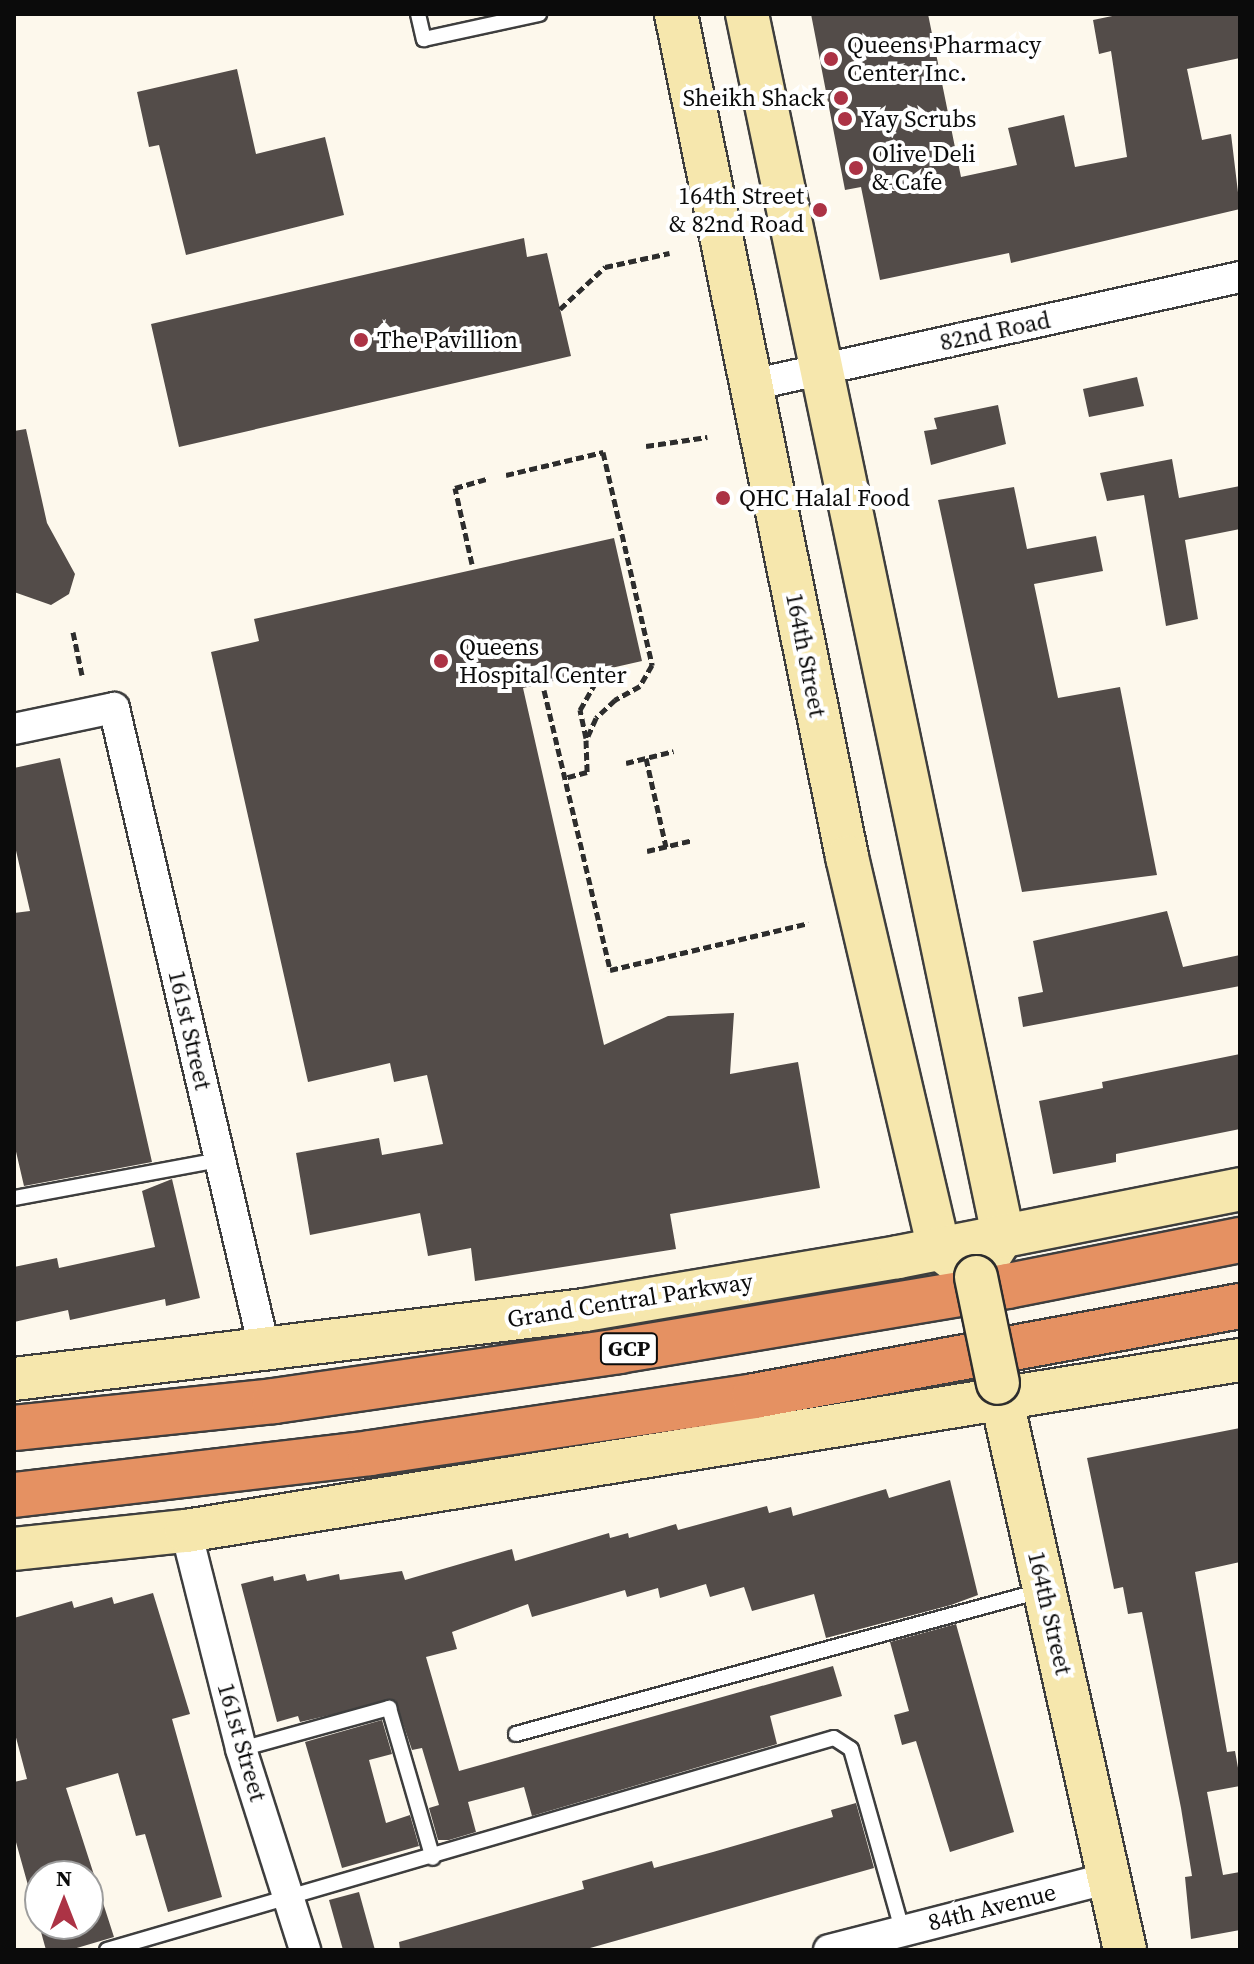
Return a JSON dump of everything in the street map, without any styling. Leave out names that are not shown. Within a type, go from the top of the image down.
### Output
[{"type":"highway","name":"Grand Central Parkway","points":[[14,1428],[274,1401],[619,1351],[1008,1286],[1240,1240]]},
{"type":"highway","points":[[14,1495],[370,1453],[739,1398],[1240,1306]]},
{"type":"street","name":"164th Street","points":[[676,14],[847,857],[939,1248]]},
{"type":"street","points":[[747,14],[819,370],[1003,1235],[976,1277],[939,1248]]},
{"type":"street","name":"82nd Road","points":[[751,385],[1240,277]]},
{"type":"street","name":"161st Street","points":[[14,729],[114,708],[265,1352]]},
{"type":"street","name":"Grand Central Parkway","points":[[14,1379],[265,1352],[585,1310],[939,1248],[1240,1189]]},
{"type":"street","name":"164th Street","points":[[976,1277],[1125,1950]]},
{"type":"street","points":[[14,1549],[186,1531],[1000,1392],[1240,1360]]},
{"type":"street","name":"161st Street","points":[[186,1531],[241,1749],[291,1898],[305,1950]]},
{"type":"street","name":"84th Avenue","points":[[829,1950],[1109,1878]]},
{"type":"lane","points":[[418,14],[424,39],[539,14]]},
{"type":"lane","points":[[14,1198],[220,1160]]},
{"type":"lane","points":[[516,1734],[1044,1590]]},
{"type":"lane","points":[[241,1749],[389,1708],[433,1858]]},
{"type":"lane","points":[[107,1950],[433,1858],[834,1738],[851,1749],[902,1929]]},
{"type":"path","points":[[560,309],[605,267],[670,253]]},
{"type":"path","points":[[646,446],[707,437]]},
{"type":"path","points":[[586,740],[603,708],[640,686],[652,665],[603,452]]},
{"type":"path","points":[[506,475],[603,452],[610,454]]},
{"type":"path","points":[[472,564],[455,488],[487,479]]},
{"type":"path","points":[[73,632],[82,675]]},
{"type":"path","points":[[565,778],[587,772],[586,740],[580,710],[601,673]]},
{"type":"path","points":[[544,690],[610,970],[809,923]]},
{"type":"path","points":[[626,763],[674,751]]},
{"type":"path","points":[[646,758],[666,847]]},
{"type":"path","points":[[647,851],[693,840]]},
{"type":"building","points":[[811,14],[928,14],[961,177],[1017,165],[1008,128],[1064,115],[1075,167],[1127,157],[1111,51],[1099,54],[1093,20],[1122,14],[1240,14],[1240,58],[1187,69],[1202,140],[1231,134],[1240,209],[1011,263],[1009,253],[880,280],[861,187],[845,190]]},
{"type":"building","points":[[237,69],[256,154],[325,137],[344,215],[186,255],[159,145],[149,147],[137,92]]},
{"type":"building","name":"The Pavillion","points":[[524,238],[527,257],[547,253],[571,356],[179,447],[151,324]]},
{"type":"building","points":[[1137,377],[1144,406],[1089,417],[1083,389]]},
{"type":"building","points":[[998,405],[1006,444],[931,465],[924,431],[937,429],[934,418]]},
{"type":"building","points":[[26,429],[47,523],[75,574],[69,594],[51,605],[14,592],[14,431]]},
{"type":"building","points":[[1172,459],[1179,498],[1240,486],[1240,529],[1185,540],[1198,619],[1166,626],[1144,495],[1107,501],[1100,473]]},
{"type":"building","points":[[1014,487],[1027,549],[1096,536],[1103,571],[1034,584],[1058,698],[1120,687],[1157,875],[1022,892],[938,500]]},
{"type":"building","points":[[614,538],[642,661],[523,688],[604,1045],[668,1016],[734,1013],[730,1074],[798,1062],[820,1188],[670,1214],[676,1249],[475,1281],[471,1248],[428,1256],[420,1213],[310,1235],[296,1153],[379,1138],[382,1155],[443,1144],[427,1075],[394,1082],[390,1063],[308,1082],[211,652],[259,641],[254,619]]},
{"type":"building","points":[[60,758],[152,1162],[24,1186],[14,1143],[14,913],[30,911],[14,842],[14,768]]},
{"type":"building","points":[[1167,911],[1183,967],[1240,955],[1240,986],[1023,1027],[1018,997],[1043,992],[1033,941]]},
{"type":"building","points":[[1240,1054],[1240,1129],[1116,1154],[1116,1162],[1053,1174],[1039,1101],[1103,1088],[1102,1082]]},
{"type":"building","points":[[172,1179],[200,1298],[166,1306],[165,1299],[70,1320],[68,1310],[14,1322],[14,1267],[57,1258],[59,1268],[155,1247],[142,1191]]},
{"type":"building","points":[[1240,1428],[1240,1562],[1195,1572],[1227,1752],[1235,1751],[1240,1779],[1240,1786],[1207,1792],[1223,1875],[1240,1872],[1240,1930],[1191,1939],[1185,1877],[1192,1876],[1142,1612],[1128,1614],[1123,1587],[1114,1589],[1087,1458]]},
{"type":"building","points":[[950,1480],[978,1595],[951,1605],[826,1638],[814,1594],[752,1611],[744,1587],[710,1597],[706,1584],[660,1598],[658,1588],[627,1597],[625,1590],[532,1617],[528,1604],[452,1632],[457,1649],[426,1657],[459,1771],[833,1666],[842,1696],[770,1716],[777,1744],[532,1816],[524,1787],[468,1802],[476,1832],[449,1840],[438,1840],[429,1808],[439,1805],[422,1748],[412,1750],[395,1700],[300,1722],[298,1716],[277,1722],[241,1584],[273,1576],[274,1581],[305,1574],[307,1581],[339,1574],[340,1580],[402,1571],[405,1580],[512,1549],[515,1561],[609,1533],[610,1538],[628,1533],[629,1538],[676,1524],[678,1530],[767,1506],[769,1513],[791,1507],[793,1516],[886,1489],[889,1498]]},
{"type":"building","points":[[153,1593],[190,1714],[172,1719],[222,1897],[168,1912],[145,1834],[136,1836],[118,1773],[66,1788],[89,1860],[24,1860],[24,1871],[14,1835],[14,1782],[27,1779],[14,1730],[14,1618],[72,1601],[74,1608],[112,1597],[114,1604]]},
{"type":"building","points":[[956,1624],[1014,1832],[950,1852],[916,1741],[902,1745],[894,1715],[909,1711],[890,1642]]},
{"type":"building","points":[[382,1720],[392,1754],[369,1760],[386,1823],[410,1815],[419,1846],[342,1868],[305,1742]]},
{"type":"building","points":[[856,1803],[874,1868],[583,1950],[400,1950],[399,1942],[584,1889],[582,1881],[652,1861],[654,1868],[713,1852],[833,1817],[831,1810]]},
{"type":"building","points":[[359,1892],[375,1950],[343,1950],[329,1900]]},
{"type":"building","points":[[104,1906],[114,1937],[104,1940]]},
{"type":"building","points":[[43,1940],[104,1940],[70,1950],[46,1950]]},
{"type":"place","name":"Queens Pharmacy Center Inc.","points":[[831,59]]},
{"type":"place","name":"Sheikh Shack","points":[[841,98]]},
{"type":"place","name":"Yay Scrubs","points":[[845,119]]},
{"type":"place","name":"Olive Deli & Cafe","points":[[856,168]]},
{"type":"place","name":"164th Street & 82nd Road","points":[[820,210]]},
{"type":"place","name":"The Pavillion","points":[[361,340]]},
{"type":"place","name":"QHC Halal Food","points":[[723,498]]},
{"type":"place","name":"Queens Hospital Center","points":[[441,661]]}]
